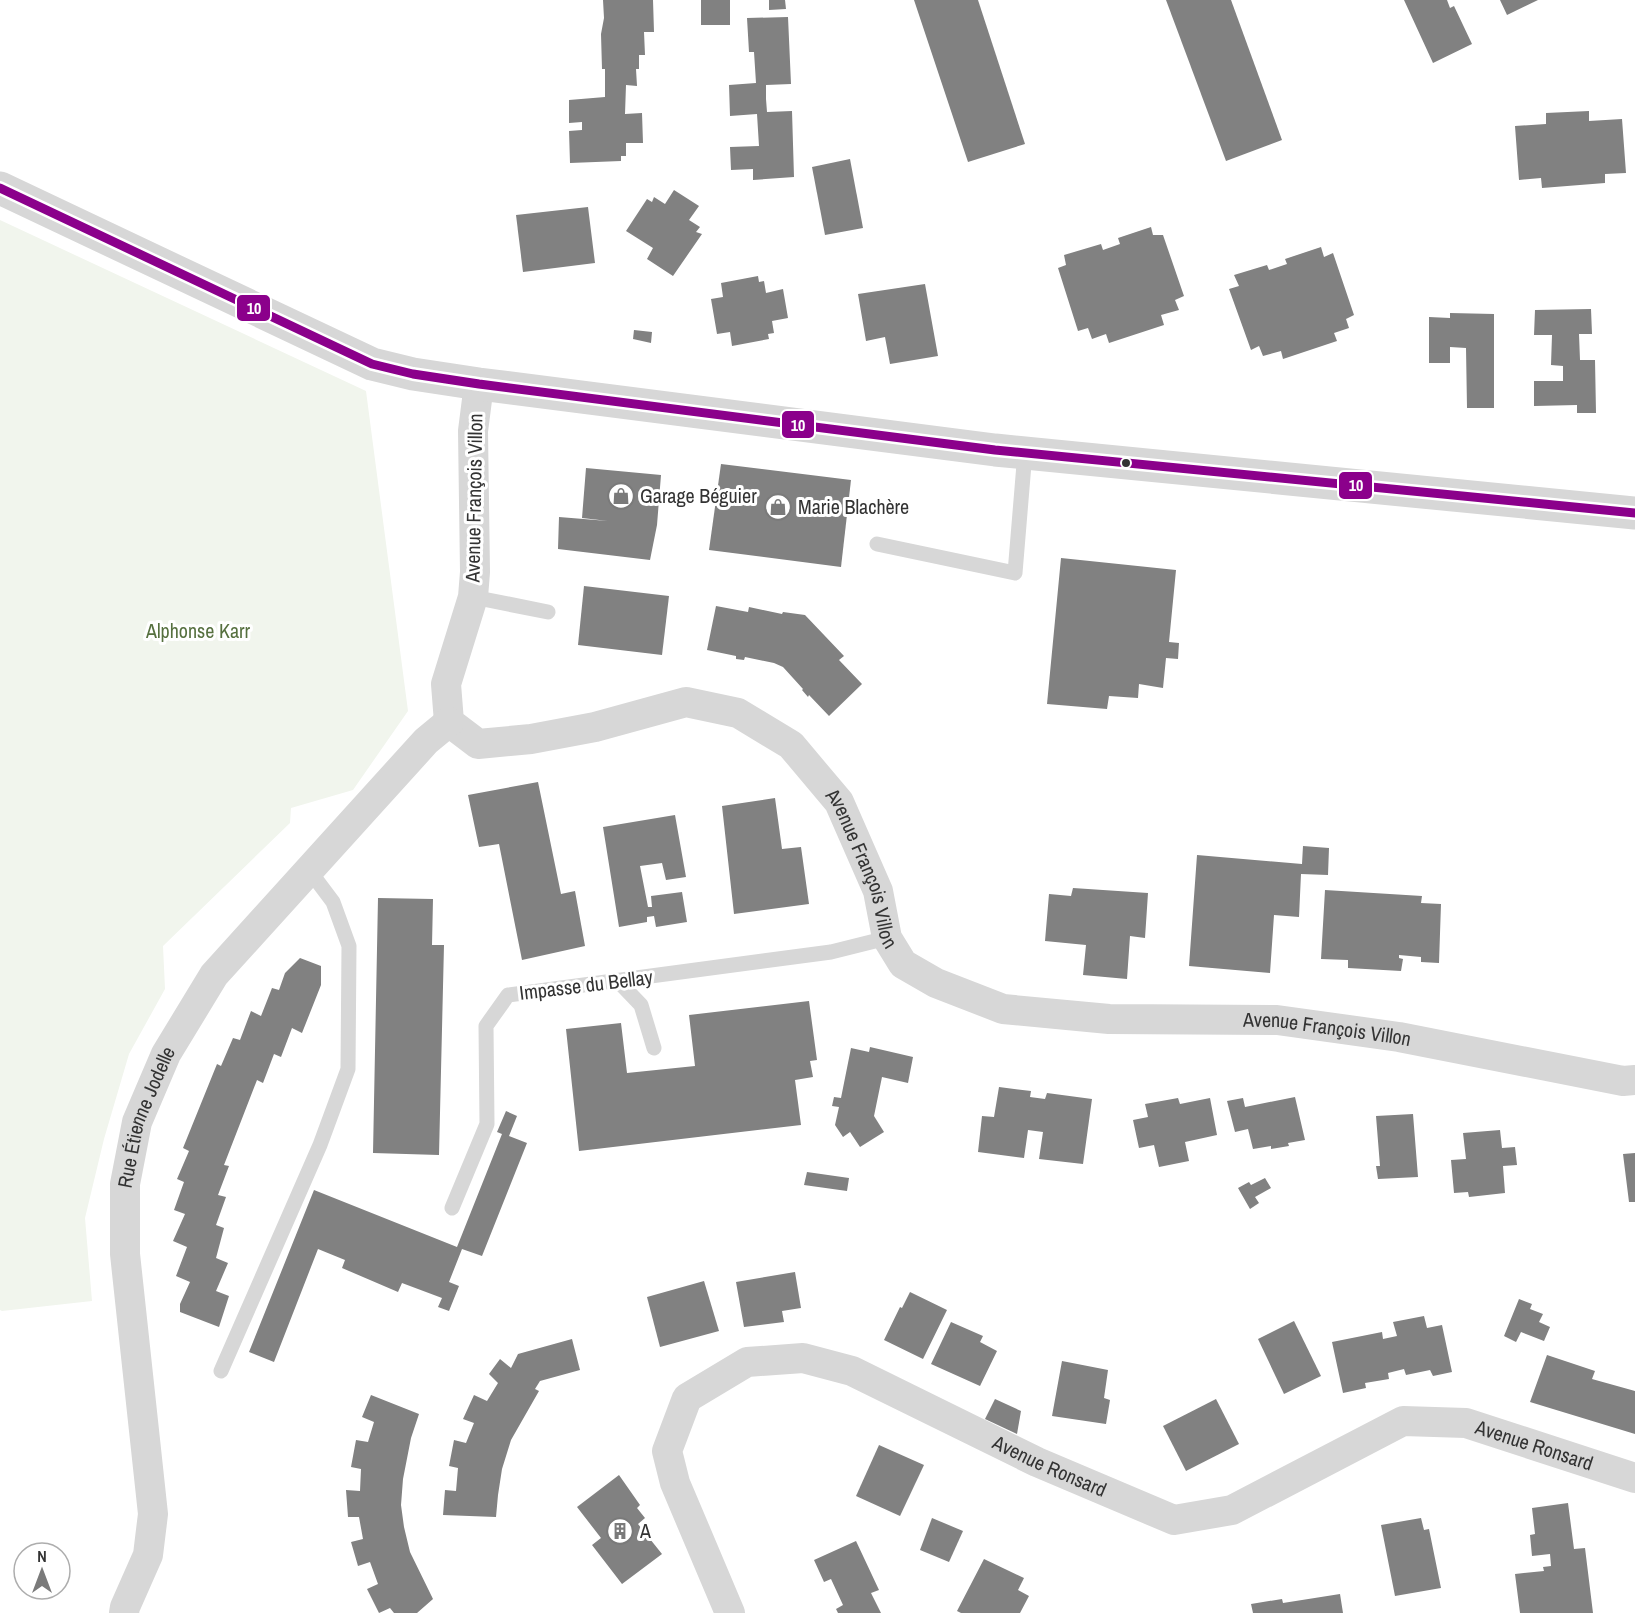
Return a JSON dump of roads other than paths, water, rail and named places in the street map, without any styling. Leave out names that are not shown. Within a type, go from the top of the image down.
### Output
[{"type":"street","points":[[0,188],[372,364],[413,374],[1025,452],[1635,513]]},
{"type":"street","name":"Avenue François Villon","points":[[479,384],[473,430],[476,572],[473,597],[446,684],[448,722],[478,744],[531,739],[595,727],[686,702],[738,713],[791,745],[839,802],[878,891],[887,938],[903,964],[936,983],[1003,1009],[1109,1019],[1277,1020],[1399,1037],[1623,1081],[1635,1080]]},
{"type":"street","name":"Rue Étienne Jodelle","points":[[124,1613],[124,1607],[147,1555],[153,1514],[125,1254],[125,1184],[137,1122],[166,1054],[214,975],[426,741],[448,722]]},
{"type":"street","name":"Avenue Ronsard","points":[[730,1613],[675,1483],[667,1450],[687,1398],[747,1362],[802,1358],[852,1371],[1037,1462],[1174,1520],[1232,1510],[1403,1421],[1466,1423],[1635,1478]]},
{"type":"lane","points":[[877,544],[1015,573],[1025,452]]},
{"type":"lane","points":[[473,597],[548,612]]},
{"type":"lane","points":[[221,1371],[320,1145],[348,1068],[349,946],[333,902],[309,870]]},
{"type":"lane","name":"Impasse du Bellay","points":[[452,1208],[487,1124],[486,1026],[508,995],[831,952],[887,938]]},
{"type":"lane","points":[[618,981],[641,1005],[654,1048]]},
{"type":"place","name":"Garage Béguier","points":[[621,496]]},
{"type":"place","name":"Marie Blachère","points":[[778,507]]},
{"type":"place","name":"A","points":[[620,1531]]},
{"type":"park label","name":"Alphonse Karr","points":[[198,631]]}]
